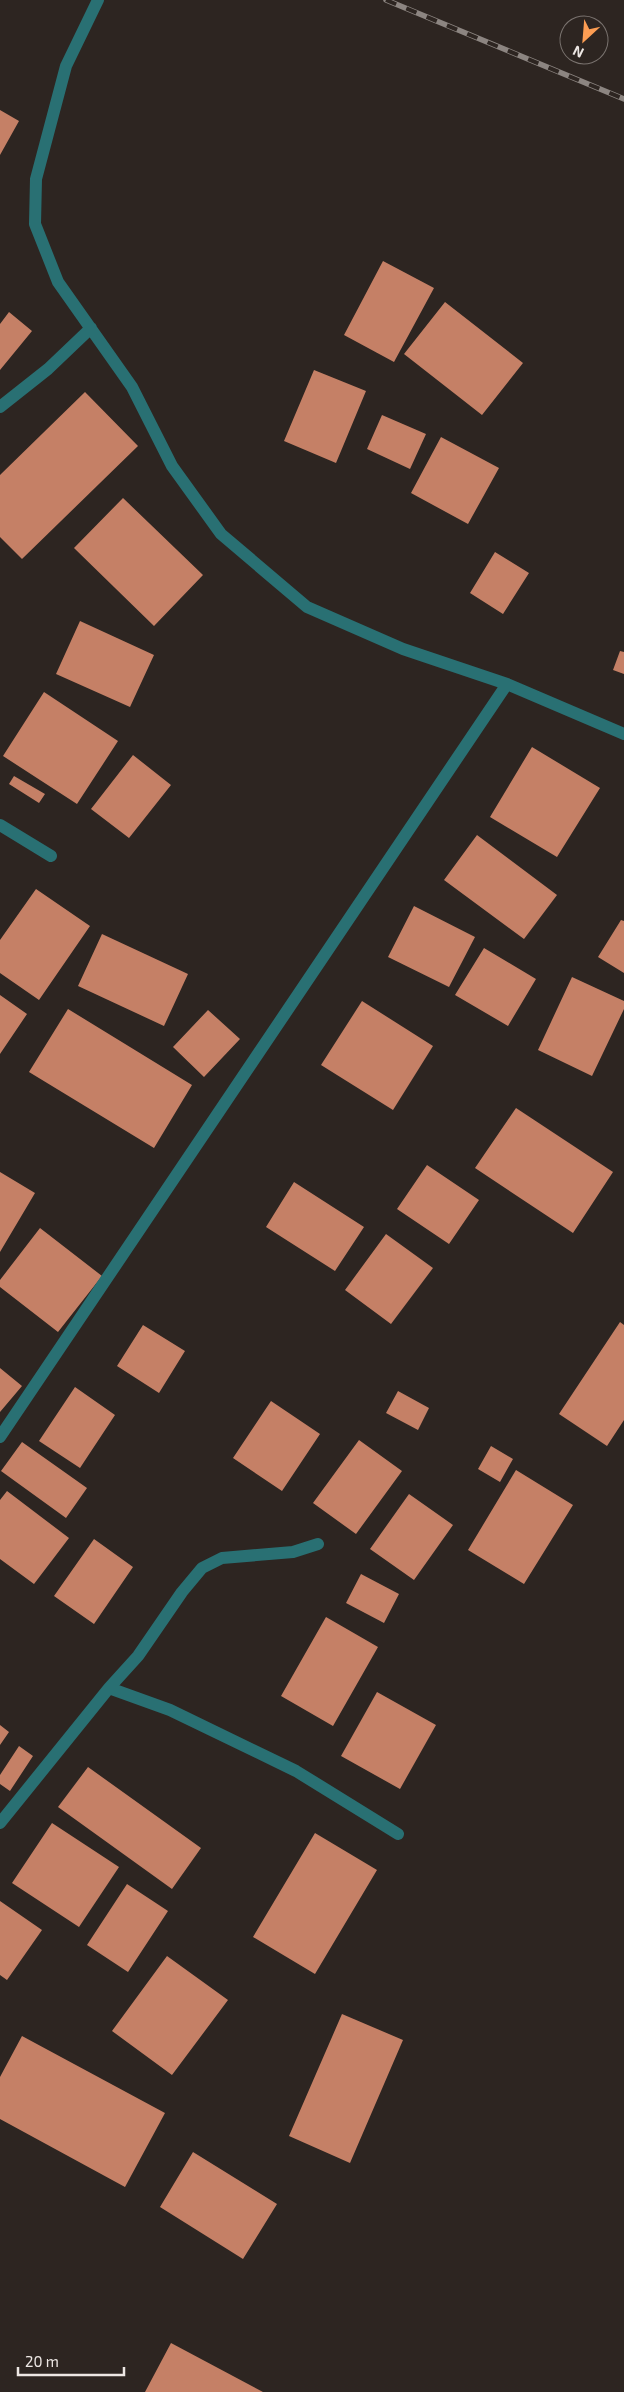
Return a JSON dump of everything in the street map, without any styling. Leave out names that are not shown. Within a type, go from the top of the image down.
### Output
[{"type":"street","points":[[98,0],[66,66],[36,179],[35,224],[58,282],[132,387],[172,466],[221,534],[307,607],[403,649],[507,684],[624,734]]},
{"type":"street","points":[[0,407],[48,369],[90,328]]},
{"type":"street","points":[[0,1437],[507,684]]},
{"type":"street","points":[[0,825],[51,856]]},
{"type":"street","points":[[0,1823],[109,1688],[138,1656],[182,1592],[202,1568],[222,1558],[293,1552],[318,1544]]},
{"type":"street","points":[[109,1688],[170,1710],[296,1771],[398,1834]]},
{"type":"building","points":[[0,110],[19,121],[0,155]]},
{"type":"building","points":[[383,261],[434,288],[394,362],[344,335]]},
{"type":"building","points":[[445,302],[523,363],[482,415],[404,354]]},
{"type":"building","points":[[9,312],[32,331],[0,370],[0,324]]},
{"type":"building","points":[[314,370],[366,391],[336,463],[284,441]]},
{"type":"building","points":[[85,392],[138,446],[22,559],[0,537],[0,475]]},
{"type":"building","points":[[382,415],[426,434],[410,469],[367,449]]},
{"type":"building","points":[[441,437],[499,468],[468,524],[411,493]]},
{"type":"building","points":[[123,498],[203,575],[154,626],[74,548]]},
{"type":"building","points":[[495,552],[529,573],[503,614],[470,593]]},
{"type":"building","points":[[80,621],[154,655],[130,707],[56,674]]},
{"type":"building","points":[[620,651],[624,652],[624,674],[613,670]]},
{"type":"building","points":[[44,692],[118,741],[77,804],[3,756]]},
{"type":"building","points":[[532,747],[600,788],[557,857],[490,817]]},
{"type":"building","points":[[133,755],[171,785],[129,838],[91,809]]},
{"type":"building","points":[[14,776],[45,794],[39,803],[9,784]]},
{"type":"building","points":[[477,835],[557,895],[524,939],[444,880]]},
{"type":"building","points":[[36,889],[90,926],[39,1000],[0,973],[0,940]]},
{"type":"building","points":[[414,906],[475,937],[449,987],[388,957]]},
{"type":"building","points":[[621,920],[624,921],[624,973],[598,957]]},
{"type":"building","points":[[102,934],[188,974],[164,1026],[78,986]]},
{"type":"building","points":[[484,948],[536,979],[508,1026],[455,995]]},
{"type":"building","points":[[572,977],[624,1001],[624,1009],[592,1076],[538,1050]]},
{"type":"building","points":[[0,995],[27,1014],[0,1054]]},
{"type":"building","points":[[362,1001],[433,1046],[393,1110],[321,1065]]},
{"type":"building","points":[[68,1009],[192,1085],[154,1148],[29,1072]]},
{"type":"building","points":[[208,1010],[240,1039],[204,1077],[173,1047]]},
{"type":"building","points":[[516,1108],[613,1172],[573,1233],[475,1168]]},
{"type":"building","points":[[427,1165],[479,1200],[449,1244],[397,1209]]},
{"type":"building","points":[[0,1172],[35,1193],[0,1252]]},
{"type":"building","points":[[294,1182],[364,1227],[335,1271],[266,1227]]},
{"type":"building","points":[[40,1228],[102,1276],[58,1332],[0,1287],[0,1280]]},
{"type":"building","points":[[386,1234],[433,1268],[391,1324],[345,1290]]},
{"type":"building","points":[[620,1322],[624,1325],[624,1420],[607,1446],[559,1414]]},
{"type":"building","points":[[143,1325],[185,1351],[159,1393],[117,1366]]},
{"type":"building","points":[[0,1368],[22,1386],[0,1412]]},
{"type":"building","points":[[75,1387],[115,1415],[80,1468],[39,1441]]},
{"type":"building","points":[[398,1391],[429,1408],[418,1430],[386,1413]]},
{"type":"building","points":[[271,1401],[320,1434],[282,1491],[233,1458]]},
{"type":"building","points":[[359,1440],[402,1471],[356,1534],[313,1503]]},
{"type":"building","points":[[22,1442],[87,1488],[66,1518],[1,1471]]},
{"type":"building","points":[[491,1446],[513,1459],[500,1482],[478,1469]]},
{"type":"building","points":[[516,1470],[573,1505],[524,1584],[468,1550]]},
{"type":"building","points":[[7,1491],[69,1538],[34,1584],[0,1559],[0,1500]]},
{"type":"building","points":[[409,1494],[453,1525],[414,1580],[370,1549]]},
{"type":"building","points":[[94,1539],[133,1567],[94,1624],[54,1596]]},
{"type":"building","points":[[361,1574],[399,1594],[384,1623],[346,1603]]},
{"type":"building","points":[[326,1617],[378,1647],[333,1726],[281,1696]]},
{"type":"building","points":[[377,1692],[436,1725],[400,1789],[341,1756]]},
{"type":"building","points":[[0,1725],[9,1732],[0,1745]]},
{"type":"building","points":[[19,1746],[33,1756],[10,1791],[0,1784],[0,1775]]},
{"type":"building","points":[[88,1767],[201,1848],[172,1889],[58,1807]]},
{"type":"building","points":[[52,1823],[119,1867],[79,1927],[12,1883]]},
{"type":"building","points":[[315,1833],[377,1870],[315,1974],[253,1937]]},
{"type":"building","points":[[127,1884],[168,1911],[128,1972],[87,1945]]},
{"type":"building","points":[[0,1901],[42,1930],[7,1980],[0,1975]]},
{"type":"building","points":[[167,1956],[228,2000],[172,2075],[112,2031]]},
{"type":"building","points":[[342,2014],[403,2040],[350,2163],[289,2136]]},
{"type":"building","points":[[22,2036],[165,2113],[125,2187],[0,2119],[0,2077]]},
{"type":"building","points":[[193,2152],[277,2204],[243,2259],[160,2207]]},
{"type":"building","points":[[171,2343],[263,2392],[145,2392]]},
{"type":"railway","points":[[386,0],[624,99]]}]
